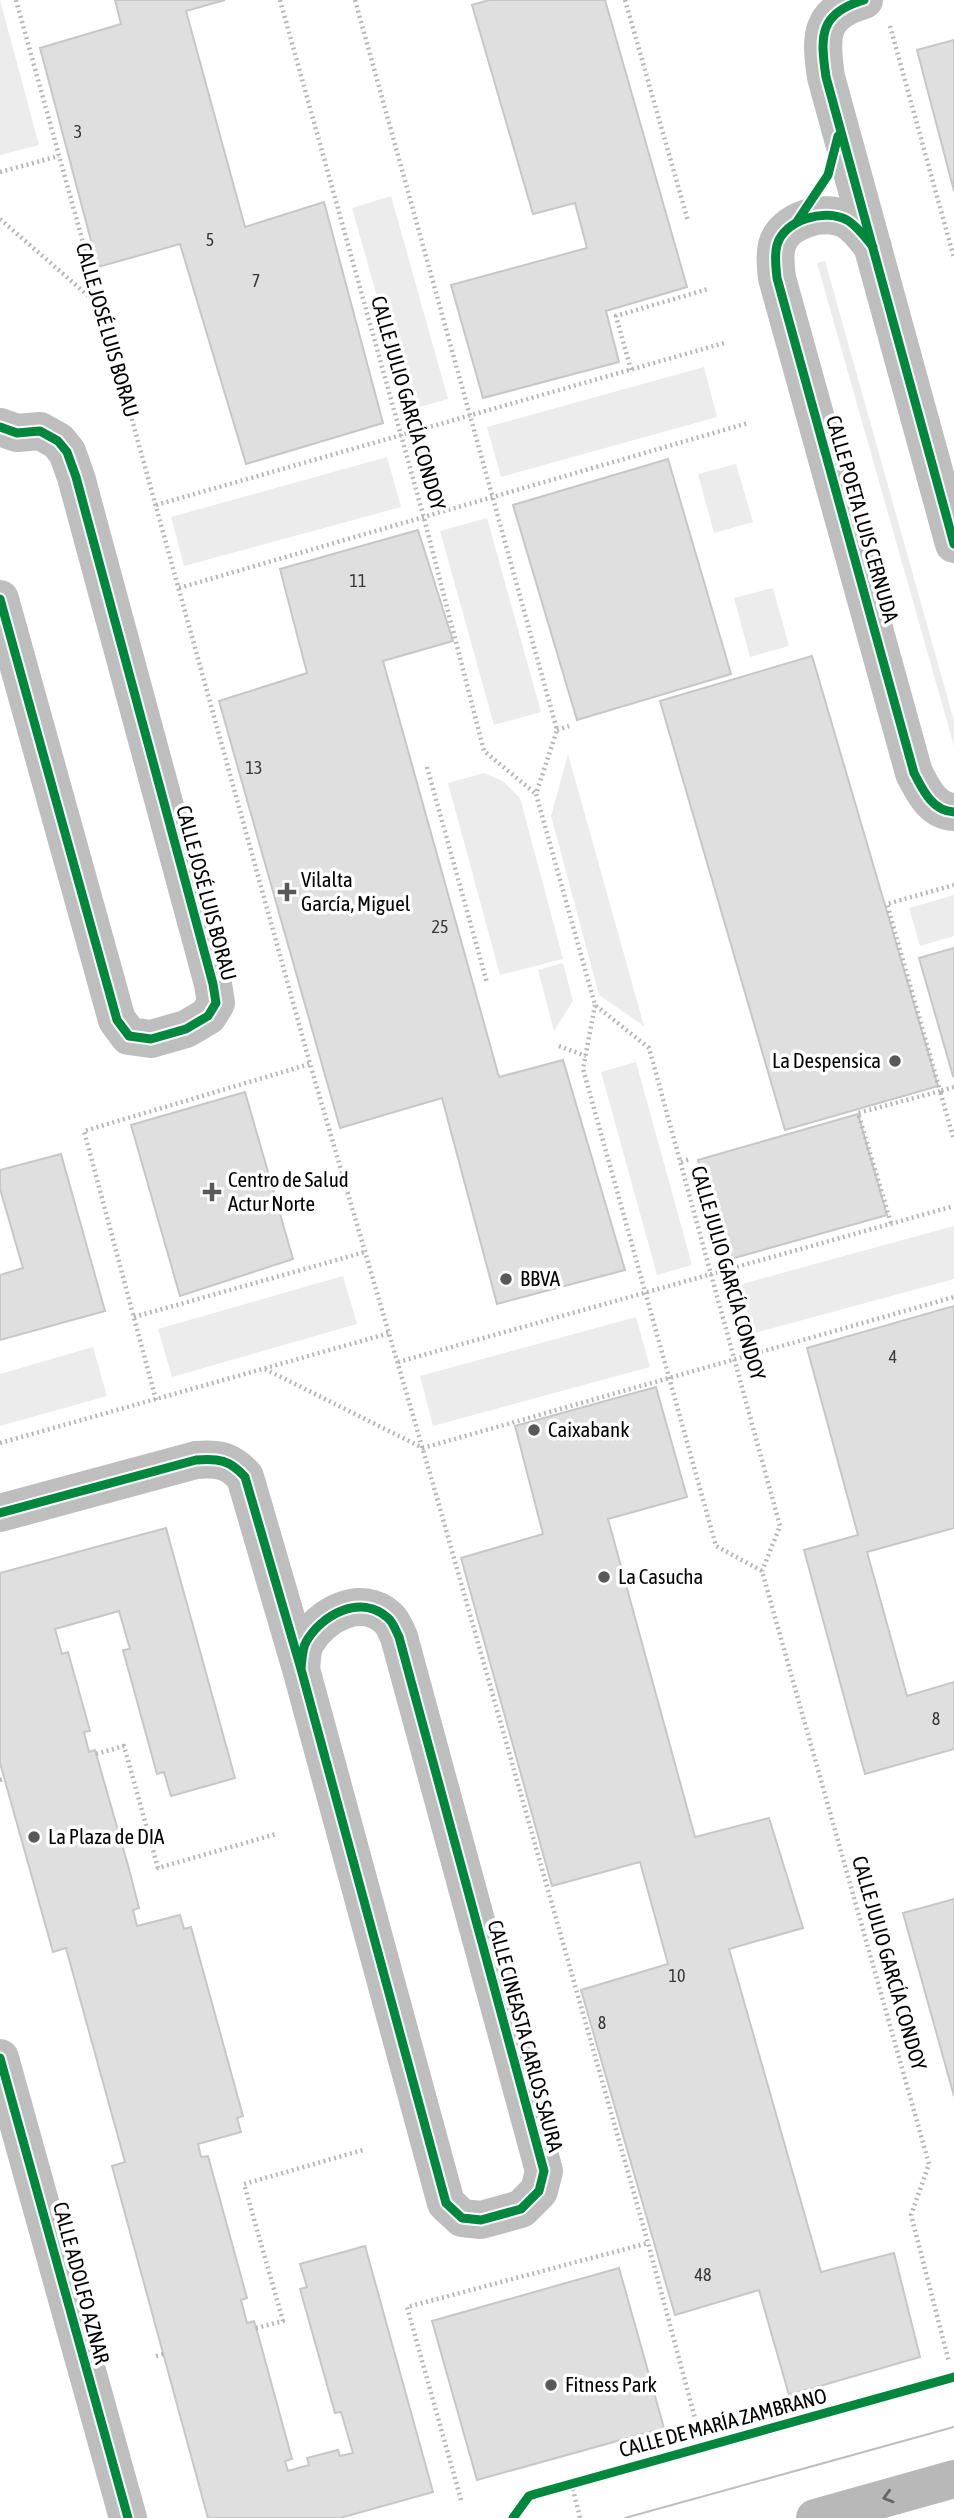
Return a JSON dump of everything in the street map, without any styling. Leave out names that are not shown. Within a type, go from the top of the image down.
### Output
[{"type":"main road","points":[[815,2518],[954,2479]]},
{"type":"street","name":"CALLE POETA LUIS CERNUDA","points":[[876,11],[845,6],[827,22],[822,48],[826,77],[954,544]]},
{"type":"street","name":"CALLE POETA LUIS CERNUDA","points":[[839,131],[835,156],[828,175],[796,223],[783,233],[777,246],[777,278],[914,774],[928,799],[948,812],[954,812]]},
{"type":"street","name":"CALLE POETA LUIS CERNUDA","points":[[796,223],[825,215],[846,219],[873,247]]},
{"type":"street","name":"CALLE JOSÉ LUIS BORAU","points":[[0,599],[117,1020],[129,1036],[140,1038],[151,1039],[186,1029],[208,1016],[216,1003],[213,984],[76,477],[67,452],[58,441],[40,431],[6,436]]},
{"type":"street","name":"CALLE CINEASTA CARLOS SAURA","points":[[0,1513],[196,1460],[221,1460],[234,1465],[245,1477],[301,1669],[446,2203],[462,2218],[481,2220],[521,2209],[539,2191],[544,2171],[398,1637],[390,1619],[374,1608],[355,1607],[338,1611],[316,1604],[297,1593],[282,1579],[269,1558]]},
{"type":"street","points":[[301,1669],[305,1644],[319,1625],[338,1611]]},
{"type":"street","name":"CALLE ADOLFO AZNAR","points":[[0,2058],[128,2518]]},
{"type":"path","points":[[355,0],[557,730],[536,793],[595,1006],[583,1069],[716,1546],[762,1571]]},
{"type":"path","points":[[625,0],[688,221]]},
{"type":"path","points":[[876,11],[954,258]]},
{"type":"path","points":[[0,172],[59,156]]},
{"type":"path","points":[[0,219],[101,306]]},
{"type":"path","points":[[631,370],[616,316],[708,289]]},
{"type":"path","points":[[156,505],[724,343]]},
{"type":"path","points":[[179,588],[748,423]]},
{"type":"path","points":[[557,730],[569,726]]},
{"type":"path","points":[[427,767],[487,983]]},
{"type":"path","points":[[954,885],[887,904],[954,1140]]},
{"type":"path","points":[[559,1046],[586,1056]]},
{"type":"path","points":[[156,1400],[84,1131],[310,1064]]},
{"type":"path","points":[[891,1223],[858,1113],[954,1087]]},
{"type":"path","points":[[681,1162],[690,1159]]},
{"type":"path","points":[[398,1363],[954,1206]]},
{"type":"path","points":[[134,1317],[365,1252]]},
{"type":"path","points":[[265,1369],[423,1448],[954,1297]]},
{"type":"path","points":[[0,1443],[390,1333]]},
{"type":"path","points":[[96,1754],[124,1746],[158,1868],[276,1834]]},
{"type":"path","points":[[256,2329],[283,2321],[244,2184],[363,2150]]},
{"type":"path","points":[[461,2500],[407,2307],[648,2243],[699,2433]]},
{"type":"path","points":[[156,2357],[164,2354]]},
{"type":"path","points":[[559,2487],[584,2479]]},
{"type":"path","points":[[573,2489],[580,2518]]},
{"type":"shaded area","points":[[0,0],[39,145],[0,155]]},
{"type":"shaded area","points":[[391,196],[448,399],[409,410],[352,208]]},
{"type":"shaded area","points":[[825,261],[954,721],[954,746],[817,263]]},
{"type":"shaded area","points":[[704,367],[717,417],[501,477],[487,427]]},
{"type":"shaded area","points":[[387,457],[401,507],[184,566],[171,517]]},
{"type":"shaded area","points":[[736,464],[753,522],[714,533],[698,474]]},
{"type":"shaded area","points":[[487,518],[541,712],[494,725],[440,531]]},
{"type":"shaded area","points":[[773,588],[789,646],[750,657],[734,598]]},
{"type":"shaded area","points":[[568,754],[644,1026],[599,995],[551,816]]},
{"type":"shaded area","points":[[484,773],[503,781],[520,798],[563,959],[500,975],[448,783]]},
{"type":"shaded area","points":[[954,895],[954,936],[920,946],[909,908]]},
{"type":"shaded area","points":[[563,963],[573,1001],[554,1031],[538,970]]},
{"type":"shaded area","points":[[636,1062],[692,1265],[657,1275],[601,1072]]},
{"type":"shaded area","points":[[954,1226],[954,1279],[751,1334],[738,1285]]},
{"type":"shaded area","points":[[343,1276],[357,1324],[172,1377],[158,1329]]},
{"type":"shaded area","points":[[636,1317],[650,1367],[433,1426],[420,1376]]},
{"type":"shaded area","points":[[93,1347],[107,1396],[0,1426],[0,1374]]},
{"type":"building","points":[[115,0],[225,0],[186,11],[245,227],[324,202],[383,423],[246,464],[180,244],[98,267],[40,48],[121,24]]},
{"type":"building","points":[[489,0],[605,0],[687,287],[606,311],[619,362],[483,398],[451,285],[587,248],[575,203],[533,214],[472,5]]},
{"type":"building","points":[[954,40],[954,191],[917,50]]},
{"type":"building","points":[[668,459],[731,674],[577,720],[513,505]]},
{"type":"building","points":[[418,530],[453,641],[383,661],[499,1077],[563,1060],[625,1270],[497,1304],[442,1098],[340,1128],[219,701],[307,673],[280,569]]},
{"type":"building","points":[[812,656],[938,1086],[785,1130],[660,701]]},
{"type":"building","points":[[954,948],[954,1075],[953,1076],[919,958]]},
{"type":"building","name":"Centro de Salud Actur Norte","points":[[245,1092],[293,1259],[180,1296],[131,1125]]},
{"type":"building","points":[[858,1114],[887,1215],[727,1260],[698,1160]]},
{"type":"building","points":[[61,1154],[105,1311],[0,1340],[0,1275],[23,1268],[0,1189],[0,1170]]},
{"type":"building","points":[[954,1306],[954,1528],[867,1552],[907,1696],[954,1682],[954,1749],[865,1774],[804,1550],[858,1535],[807,1348]]},
{"type":"building","points":[[656,1387],[687,1497],[608,1519],[695,1837],[769,1818],[803,1928],[729,1949],[821,2272],[894,2253],[920,2357],[789,2395],[759,2290],[675,2315],[581,1990],[668,1964],[640,1862],[552,1886],[461,1558],[543,1534],[515,1426]]},
{"type":"building","points":[[166,1528],[235,1778],[171,1796],[164,1772],[157,1774],[123,1650],[130,1649],[119,1611],[55,1629],[62,1654],[68,1652],[90,1731],[84,1732],[89,1752],[95,1750],[129,1869],[139,1908],[133,1910],[137,1926],[180,1915],[184,1929],[191,1927],[243,2116],[237,2118],[241,2132],[198,2144],[201,2157],[208,2156],[247,2298],[241,2300],[247,2323],[254,2321],[259,2338],[292,2459],[285,2461],[288,2471],[309,2465],[307,2458],[338,2450],[340,2456],[353,2453],[341,2412],[335,2413],[300,2289],[307,2287],[300,2264],[365,2246],[433,2492],[340,2518],[208,2518],[112,2166],[125,2162],[66,1948],[53,1952],[0,1763],[0,1573]]},
{"type":"building","points":[[954,1899],[954,2096],[903,1913]]},
{"type":"building","name":"Fitness Park","points":[[619,2268],[664,2428],[477,2480],[432,2321]]},
{"type":"tram line","points":[[625,2518],[954,2427]]},
{"type":"cycle path","points":[[864,0],[838,12],[826,28],[823,50],[826,77],[954,544]]},
{"type":"cycle path","points":[[796,223],[828,175],[838,136]]},
{"type":"cycle path","points":[[873,247],[847,220],[827,215],[806,219],[796,223],[781,236],[776,253],[777,278],[914,773],[934,804],[954,812]]},
{"type":"cycle path","points":[[0,427],[17,433],[40,431],[58,441],[67,452],[76,477],[213,984],[216,1003],[208,1016],[186,1029],[151,1039],[129,1036],[117,1020],[0,599]]},
{"type":"cycle path","points":[[0,1513],[196,1460],[223,1461],[245,1477],[301,1669],[446,2203],[462,2218],[481,2220],[521,2209],[539,2191],[544,2171],[399,1637],[390,1620],[377,1611],[366,1607],[342,1610],[321,1623],[306,1642],[301,1669]]},
{"type":"cycle path","points":[[0,2058],[128,2518]]},
{"type":"cycle path","name":"CALLE DE MARÍA ZAMBRANO","points":[[513,2518],[529,2496],[535,2494],[954,2377]]},
{"type":"place","name":"Vilalta García, Miguel","points":[[287,892]]},
{"type":"place","name":"La Despensica","points":[[895,1061]]},
{"type":"place","name":"Centro de Salud Actur Norte","points":[[212,1192]]},
{"type":"place","name":"BBVA","points":[[506,1279]]},
{"type":"place","name":"Caixabank","points":[[534,1430]]},
{"type":"place","name":"La Casucha","points":[[604,1577]]},
{"type":"place","name":"La Plaza de DIA","points":[[34,1837]]},
{"type":"place","name":"Fitness Park","points":[[551,2385]]}]
